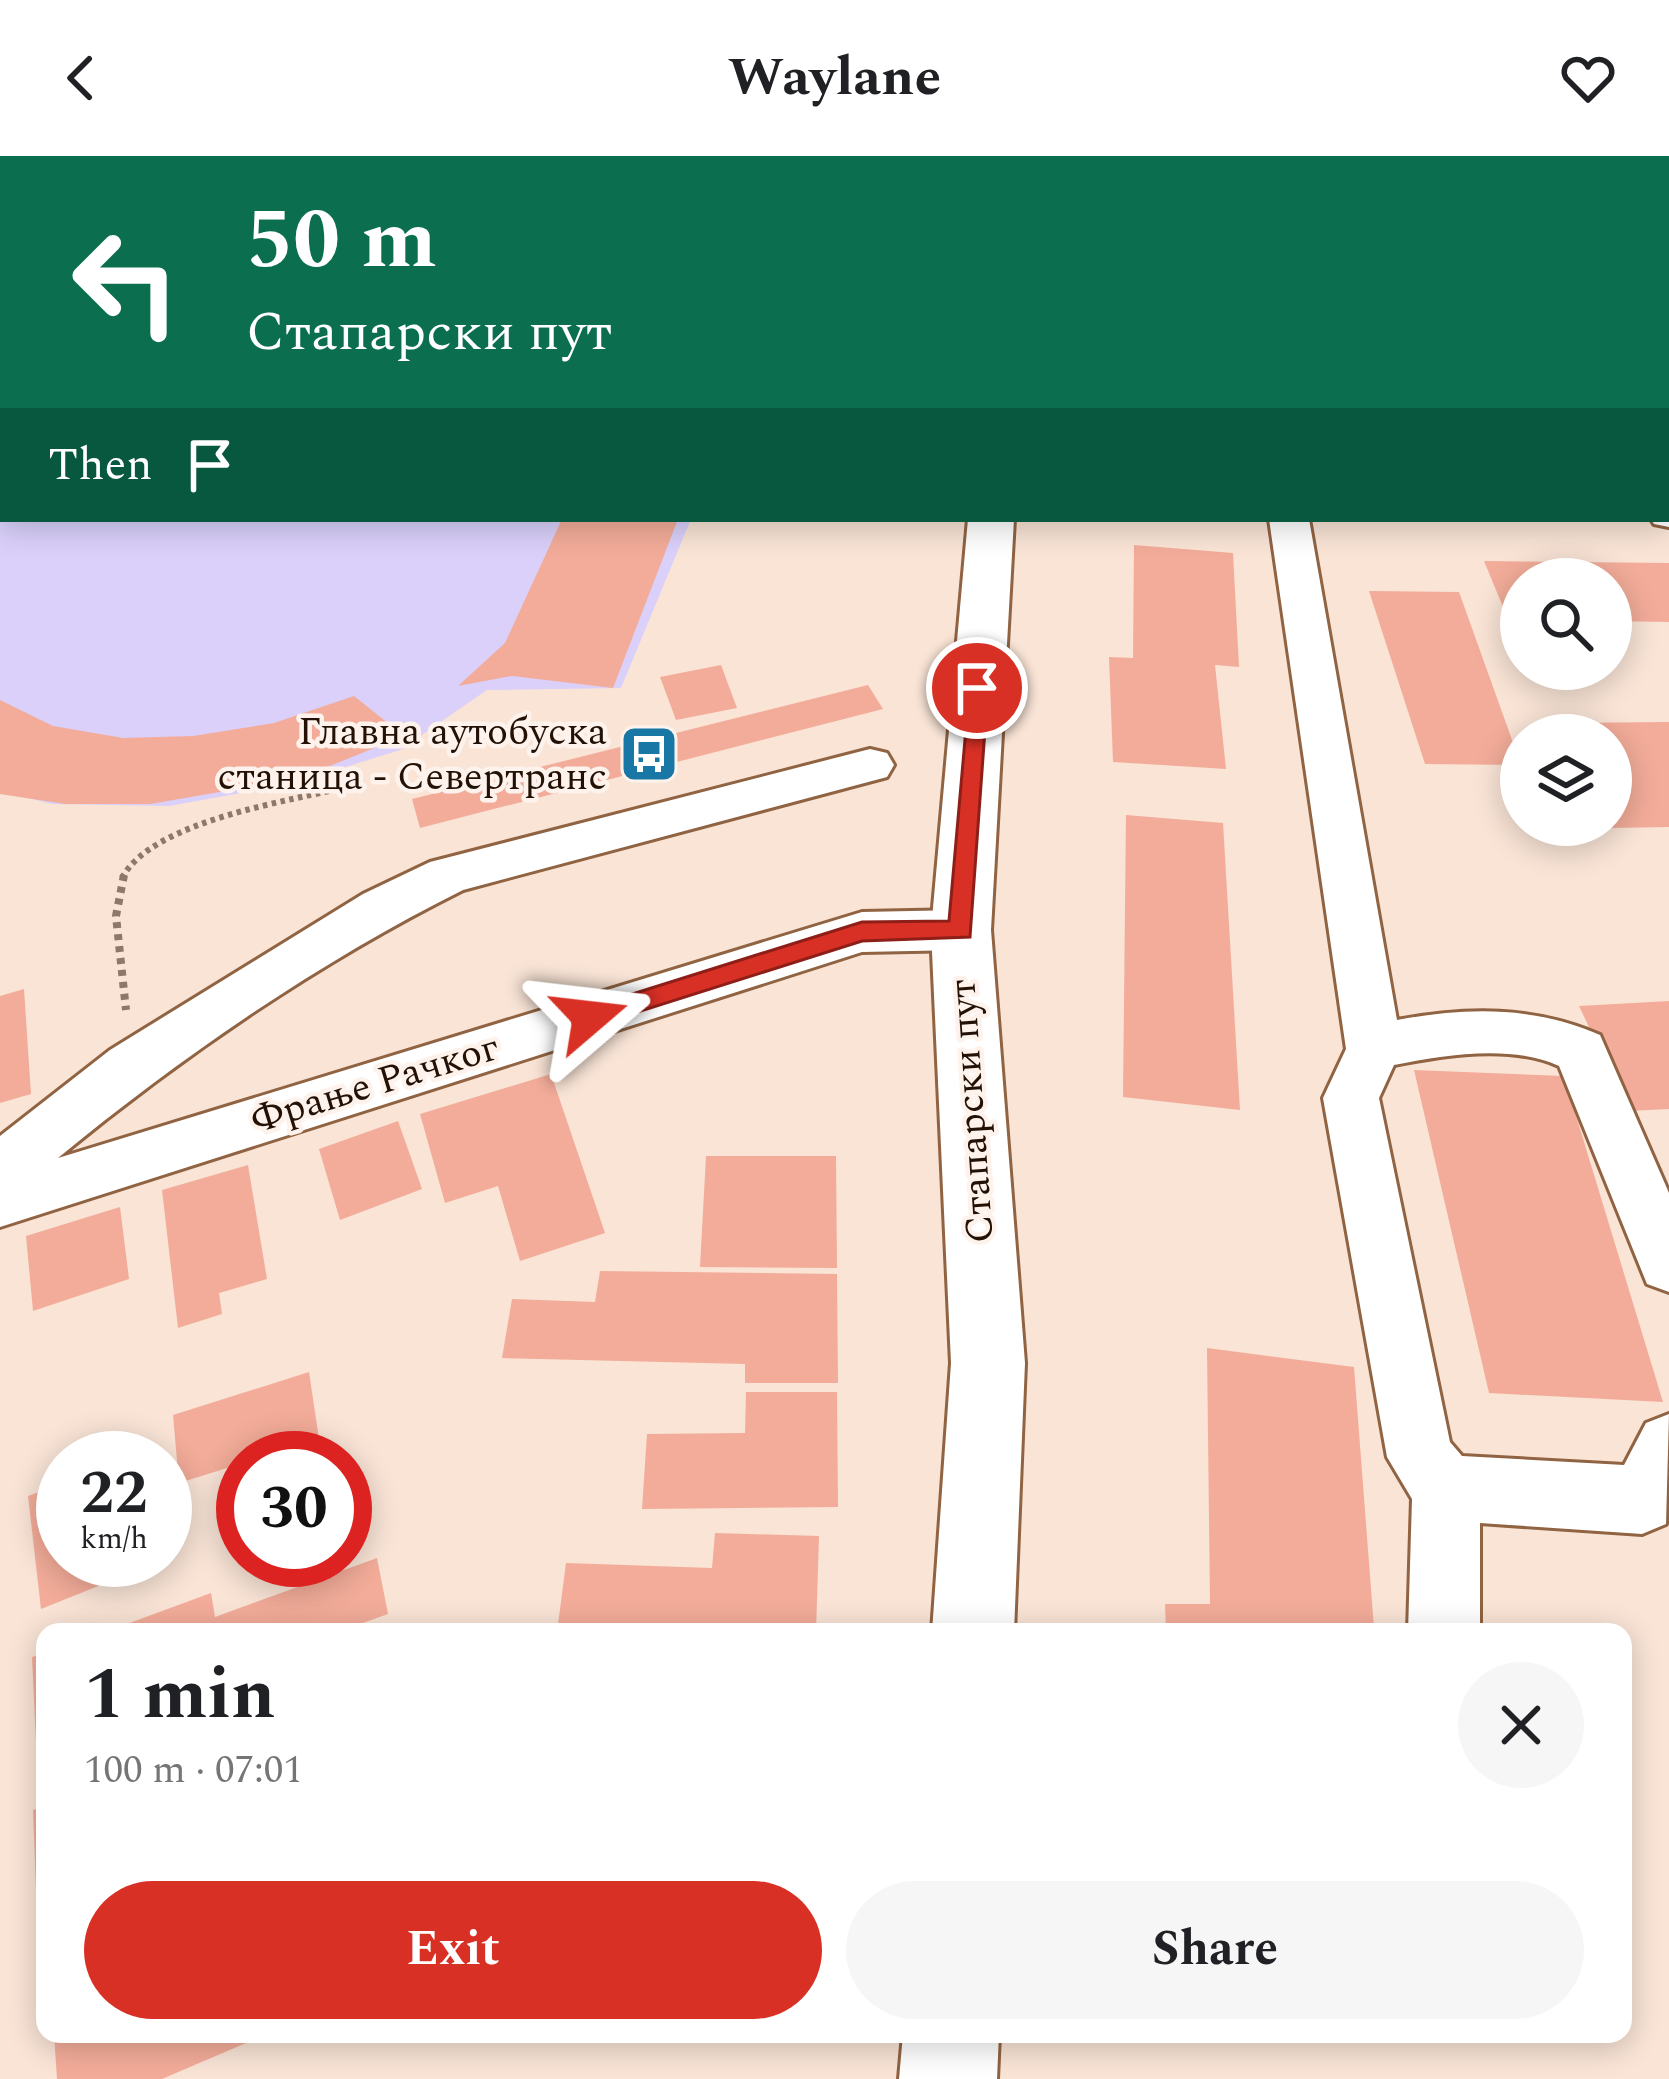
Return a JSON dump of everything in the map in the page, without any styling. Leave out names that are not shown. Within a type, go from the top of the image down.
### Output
[{"type":"main road","name":"Стапарски пут","points":[[974,1623],[988,1363],[961,930],[991,522]]},
{"type":"main road","points":[[948,2079],[950,2043]]},
{"type":"street","points":[[1289,522],[1374,1049],[1351,1098],[1420,1457],[1446,1488],[1444,1623]]},
{"type":"street","points":[[0,1170],[130,1066],[381,908],[448,875],[870,765]]},
{"type":"street","name":"Фрање Рачког","points":[[0,1202],[862,932],[961,930]]},
{"type":"street","points":[[1374,1049],[1399,1040],[1534,1033],[1582,1051],[1669,1264]]},
{"type":"street","points":[[1446,1488],[1642,1500],[1669,1446]]},
{"type":"path","points":[[130,1066],[117,886],[130,866],[152,847],[184,832],[351,786]]},
{"type":"shaded area","points":[[0,522],[690,522],[621,688],[487,690],[400,750],[291,784],[169,806],[52,804],[0,791]]},
{"type":"building","points":[[561,522],[677,522],[613,688],[512,676],[458,686],[505,643]]},
{"type":"building","points":[[1134,545],[1233,553],[1239,667],[1215,665],[1226,769],[1113,762],[1109,657],[1133,658]]},
{"type":"building","points":[[1484,561],[1500,561],[1500,600]]},
{"type":"building","points":[[1632,563],[1669,563],[1669,622],[1632,621]]},
{"type":"building","points":[[1369,591],[1459,592],[1503,714],[1500,765],[1425,764]]},
{"type":"building","points":[[721,665],[737,708],[676,720],[660,677]]},
{"type":"building","name":"Главна аутобуска станица - Севертранс","points":[[868,685],[883,709],[420,828],[412,799]]},
{"type":"building","points":[[354,696],[404,736],[300,778],[150,804],[65,804],[0,794],[0,700],[53,726],[123,738],[193,736],[274,723]]},
{"type":"building","points":[[1632,722],[1669,722],[1669,827],[1632,828]]},
{"type":"building","points":[[1126,815],[1223,823],[1240,1110],[1123,1097]]},
{"type":"building","points":[[24,989],[31,1094],[0,1103],[0,996]]},
{"type":"building","points":[[1669,1001],[1669,1109],[1629,1111],[1579,1006]]},
{"type":"building","points":[[1414,1070],[1564,1076],[1663,1402],[1489,1393]]},
{"type":"building","points":[[551,1074],[605,1233],[520,1261],[498,1186],[445,1203],[420,1114]]},
{"type":"building","points":[[398,1121],[422,1189],[340,1220],[319,1149]]},
{"type":"building","points":[[706,1156],[836,1156],[837,1268],[700,1267]]},
{"type":"building","points":[[248,1165],[267,1279],[219,1293],[222,1314],[178,1328],[162,1190]]},
{"type":"building","points":[[120,1207],[129,1279],[33,1311],[26,1236]]},
{"type":"building","points":[[600,1271],[837,1274],[838,1383],[745,1383],[745,1364],[502,1358],[512,1299],[595,1302]]},
{"type":"building","points":[[1207,1348],[1354,1367],[1374,1623],[1166,1623],[1165,1604],[1210,1604]]},
{"type":"building","points":[[309,1372],[318,1431],[216,1431],[216,1471],[192,1479],[192,1431],[174,1431],[173,1415]]},
{"type":"building","points":[[746,1392],[837,1392],[838,1507],[642,1509],[647,1434],[745,1433]]},
{"type":"building","points":[[36,1493],[36,1566],[28,1496]]},
{"type":"building","points":[[715,1533],[819,1536],[816,1623],[558,1623],[566,1563],[712,1568]]},
{"type":"building","points":[[377,1558],[388,1614],[363,1623],[129,1623],[211,1593],[215,1617],[297,1587],[372,1587],[372,1560]]},
{"type":"building","points":[[38,1587],[96,1587],[41,1609]]},
{"type":"building","points":[[36,1656],[36,1743],[32,1657]]},
{"type":"building","points":[[36,1809],[36,1891],[33,1810]]},
{"type":"building","points":[[55,2043],[246,2043],[162,2079],[57,2079]]},
{"type":"place","name":"Главна аутобуска станица - Севертранс","points":[[649,754]]},
{"type":"route","points":[[590,1017],[862,932],[961,930],[977,688]]}]
